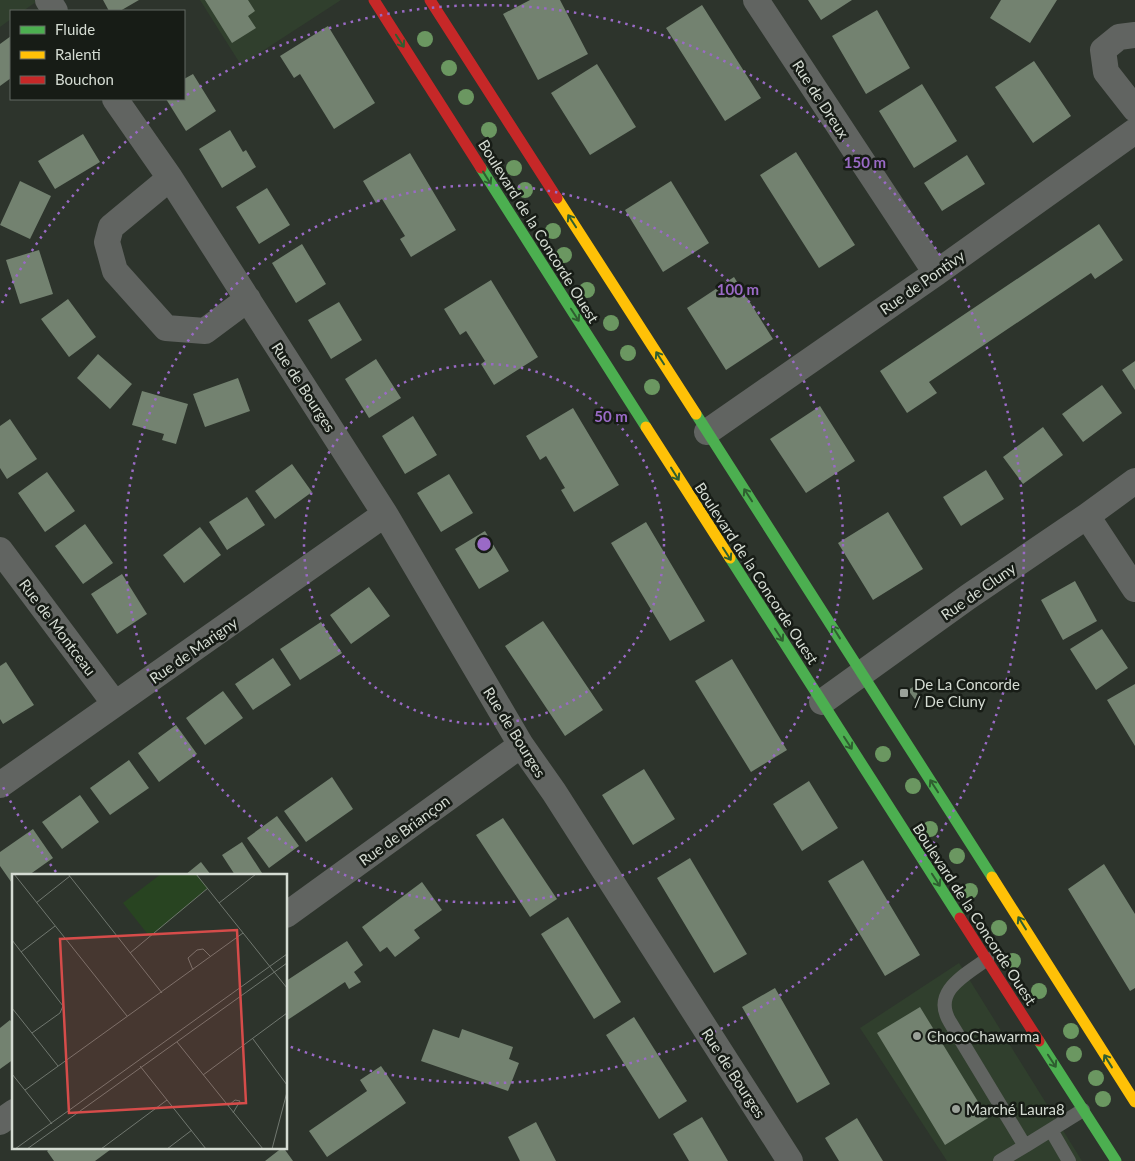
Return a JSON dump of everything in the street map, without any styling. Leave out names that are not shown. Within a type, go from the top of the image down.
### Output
[{"type":"street","name":"Boulevard de la Concorde Ouest","points":[[374,0],[1116,1161]]},
{"type":"street","points":[[430,0],[1135,1102]]},
{"type":"street","name":"Rue de Dreux","points":[[756,0],[936,273]]},
{"type":"street","points":[[1135,35],[1119,37],[1104,50],[1106,72],[1135,109]]},
{"type":"street","name":"Rue de Bourges","points":[[116,100],[170,178],[385,514],[521,745],[559,800],[790,1161]]},
{"type":"street","name":"Rue de Pontivy","points":[[708,432],[936,273],[1135,130]]},
{"type":"street","points":[[170,178],[111,227],[107,242],[116,271],[166,328],[205,331],[248,299]]},
{"type":"street","name":"Rue de Cluny","points":[[822,702],[968,597],[1135,481]]},
{"type":"street","name":"Rue de Marigny","points":[[0,786],[385,514]]},
{"type":"street","points":[[1087,516],[1135,589]]},
{"type":"street","name":"Rue de Montceau","points":[[0,550],[115,704]]},
{"type":"street","name":"Rue de Briançon","points":[[288,914],[521,745]]},
{"type":"street","points":[[0,1122],[12,1113]]},
{"type":"lane","points":[[987,959],[955,982],[945,998],[945,1011],[1025,1146]]},
{"type":"lane","points":[[1000,1161],[1083,1110]]},
{"type":"lane","points":[[1050,1130],[1069,1161]]},
{"type":"shaded area","points":[[0,0],[39,0],[24,10],[10,10],[10,20],[0,27]]},
{"type":"shaded area","points":[[200,0],[341,0],[241,65]]},
{"type":"shaded area","points":[[959,963],[1082,1161],[947,1161],[860,1028]]},
{"type":"building","points":[[103,0],[139,0],[122,10],[108,10]]},
{"type":"building","points":[[205,0],[248,0],[255,11],[248,16],[256,28],[232,43]]},
{"type":"building","points":[[530,0],[560,0],[588,54],[538,80],[503,14]]},
{"type":"building","points":[[808,0],[852,0],[821,20]]},
{"type":"building","points":[[1001,0],[1057,0],[1030,43],[990,18]]},
{"type":"building","points":[[702,5],[761,98],[725,121],[666,28]]},
{"type":"building","points":[[877,10],[910,68],[866,94],[832,36]]},
{"type":"building","points":[[328,26],[375,103],[334,129],[300,74],[294,78],[280,56]]},
{"type":"building","points":[[10,37],[10,79],[0,86],[0,44]]},
{"type":"building","points":[[1034,61],[1071,116],[1033,143],[995,87]]},
{"type":"building","points":[[597,64],[636,127],[590,155],[551,93]]},
{"type":"building","points":[[193,74],[216,111],[186,131],[167,100],[185,100],[185,78]]},
{"type":"building","points":[[922,84],[957,141],[914,168],[879,111]]},
{"type":"building","points":[[230,130],[243,152],[246,150],[256,167],[222,188],[199,149]]},
{"type":"building","points":[[83,134],[100,162],[55,189],[38,161]]},
{"type":"building","points":[[796,152],[855,245],[819,268],[760,175]]},
{"type":"building","points":[[410,153],[456,230],[411,257],[400,239],[405,236],[382,199],[376,203],[363,181]]},
{"type":"building","points":[[967,155],[985,184],[942,211],[924,183]]},
{"type":"building","points":[[20,181],[51,196],[30,239],[0,225]]},
{"type":"building","points":[[671,181],[709,243],[663,272],[625,210]]},
{"type":"building","points":[[267,188],[290,225],[259,244],[236,207]]},
{"type":"building","points":[[1099,224],[1123,260],[1095,279],[1091,273],[929,382],[937,393],[907,413],[880,371]]},
{"type":"building","points":[[302,244],[326,284],[296,303],[272,263]]},
{"type":"building","points":[[39,250],[53,294],[20,304],[6,260]]},
{"type":"building","points":[[734,277],[773,339],[726,370],[687,308]]},
{"type":"building","points":[[491,280],[538,357],[494,385],[481,364],[485,361],[466,331],[460,335],[444,309]]},
{"type":"building","points":[[68,299],[96,337],[69,357],[41,319]]},
{"type":"building","points":[[339,302],[362,340],[331,359],[308,320]]},
{"type":"building","points":[[98,354],[132,384],[110,409],[77,378]]},
{"type":"building","points":[[376,359],[401,398],[369,418],[345,379]]},
{"type":"building","points":[[1135,361],[1135,390],[1122,370]]},
{"type":"building","points":[[238,378],[250,411],[205,427],[193,394]]},
{"type":"building","points":[[1102,385],[1122,413],[1083,442],[1062,414]]},
{"type":"building","points":[[142,391],[188,404],[176,444],[162,440],[164,434],[132,425]]},
{"type":"building","points":[[820,406],[855,461],[806,493],[770,439]]},
{"type":"building","points":[[573,408],[619,485],[574,512],[561,490],[565,488],[546,456],[540,460],[526,436]]},
{"type":"building","points":[[413,416],[437,455],[405,474],[382,436]]},
{"type":"building","points":[[10,419],[37,459],[7,479],[0,468],[0,426]]},
{"type":"building","points":[[1043,427],[1063,455],[1023,484],[1003,457]]},
{"type":"building","points":[[292,464],[312,492],[275,519],[255,491]]},
{"type":"building","points":[[986,470],[1004,499],[961,526],[943,497]]},
{"type":"building","points":[[47,472],[75,511],[45,532],[18,493]]},
{"type":"building","points":[[449,474],[473,513],[441,532],[417,493]]},
{"type":"building","points":[[247,497],[265,525],[227,550],[209,522]]},
{"type":"building","points":[[888,512],[923,569],[873,600],[838,543]]},
{"type":"building","points":[[646,522],[705,621],[670,641],[611,543]]},
{"type":"building","points":[[85,524],[113,563],[83,584],[55,546]]},
{"type":"building","points":[[200,527],[221,555],[184,583],[163,555]]},
{"type":"building","points":[[485,531],[509,571],[479,589],[455,549]]},
{"type":"building","points":[[122,574],[147,614],[117,634],[91,594]]},
{"type":"building","points":[[1075,581],[1097,621],[1063,640],[1041,600]]},
{"type":"building","points":[[369,587],[390,616],[351,644],[330,615]]},
{"type":"building","points":[[543,621],[603,710],[565,736],[505,646]]},
{"type":"building","points":[[321,622],[342,653],[300,680],[280,649]]},
{"type":"building","points":[[1102,629],[1128,668],[1096,690],[1070,649]]},
{"type":"building","points":[[273,658],[291,685],[253,710],[235,684]]},
{"type":"building","points":[[732,659],[787,750],[751,772],[695,681]]},
{"type":"building","points":[[6,662],[34,705],[3,724],[0,719],[0,666]]},
{"type":"building","points":[[1135,684],[1135,746],[1107,700]]},
{"type":"building","points":[[913,687],[920,698],[916,701],[908,690]]},
{"type":"building","points":[[223,691],[243,718],[205,745],[186,718]]},
{"type":"building","points":[[176,725],[197,754],[159,782],[138,753]]},
{"type":"building","points":[[129,760],[149,788],[110,815],[90,788]]},
{"type":"building","points":[[644,769],[675,819],[633,845],[602,795]]},
{"type":"building","points":[[332,777],[353,809],[306,842],[284,811]]},
{"type":"building","points":[[809,781],[838,828],[802,851],[773,804]]},
{"type":"building","points":[[80,795],[99,822],[62,849],[42,822]]},
{"type":"building","points":[[277,816],[299,846],[269,868],[247,838]]},
{"type":"building","points":[[503,818],[557,899],[530,917],[476,835]]},
{"type":"building","points":[[33,829],[53,858],[30,874],[12,874],[12,883],[0,866],[0,852]]},
{"type":"building","points":[[242,842],[262,873],[234,874],[222,855]]},
{"type":"building","points":[[690,858],[747,954],[714,973],[657,878]]},
{"type":"building","points":[[863,860],[920,955],[885,976],[828,881]]},
{"type":"building","points":[[201,862],[210,874],[186,874]]},
{"type":"building","points":[[1104,864],[1135,914],[1135,988],[1130,991],[1068,889]]},
{"type":"building","points":[[422,882],[442,910],[414,930],[420,938],[395,957],[387,947],[380,952],[362,927]]},
{"type":"building","points":[[568,917],[621,1002],[594,1019],[541,934]]},
{"type":"building","points":[[347,941],[363,965],[354,972],[361,982],[349,989],[345,982],[288,1020],[288,980]]},
{"type":"building","points":[[775,988],[830,1084],[797,1103],[742,1007]]},
{"type":"building","points":[[920,1007],[988,1118],[945,1145],[877,1033]]},
{"type":"building","points":[[634,1017],[687,1101],[659,1119],[606,1035]]},
{"type":"building","points":[[10,1020],[12,1022],[12,1060],[0,1069],[0,1028]]},
{"type":"building","points":[[433,1029],[459,1038],[462,1029],[513,1047],[509,1059],[519,1063],[508,1091],[421,1061]]},
{"type":"building","points":[[381,1066],[406,1103],[327,1157],[309,1131],[367,1091],[360,1080]]},
{"type":"building","points":[[702,1117],[728,1161],[689,1161],[673,1134]]},
{"type":"building","points":[[857,1118],[883,1161],[839,1161],[825,1138]]},
{"type":"building","points":[[536,1122],[556,1161],[520,1161],[508,1137]]},
{"type":"building","points":[[51,1148],[113,1148],[95,1161],[54,1161],[47,1151]]},
{"type":"building","points":[[284,1148],[293,1161],[265,1161]]},
{"type":"traffic: fast","points":[[481,168],[646,427]]},
{"type":"traffic: fast","points":[[696,414],[992,877]]},
{"type":"traffic: fast","points":[[730,558],[960,918]]},
{"type":"traffic: fast","points":[[1039,1041],[1116,1161]]},
{"type":"traffic: slow","points":[[557,198],[696,414]]},
{"type":"traffic: slow","points":[[646,427],[730,558]]},
{"type":"traffic: slow","points":[[992,877],[1135,1102]]},
{"type":"traffic: jam","points":[[374,0],[481,168]]},
{"type":"traffic: jam","points":[[430,0],[557,198]]},
{"type":"traffic: jam","points":[[960,918],[1039,1041]]},
{"type":"place","name":"De La Concorde / De Cluny","points":[[904,693]]},
{"type":"place","name":"ChocoChawarma","points":[[917,1036]]},
{"type":"place","name":"Marché Laura8","points":[[956,1109]]}]
